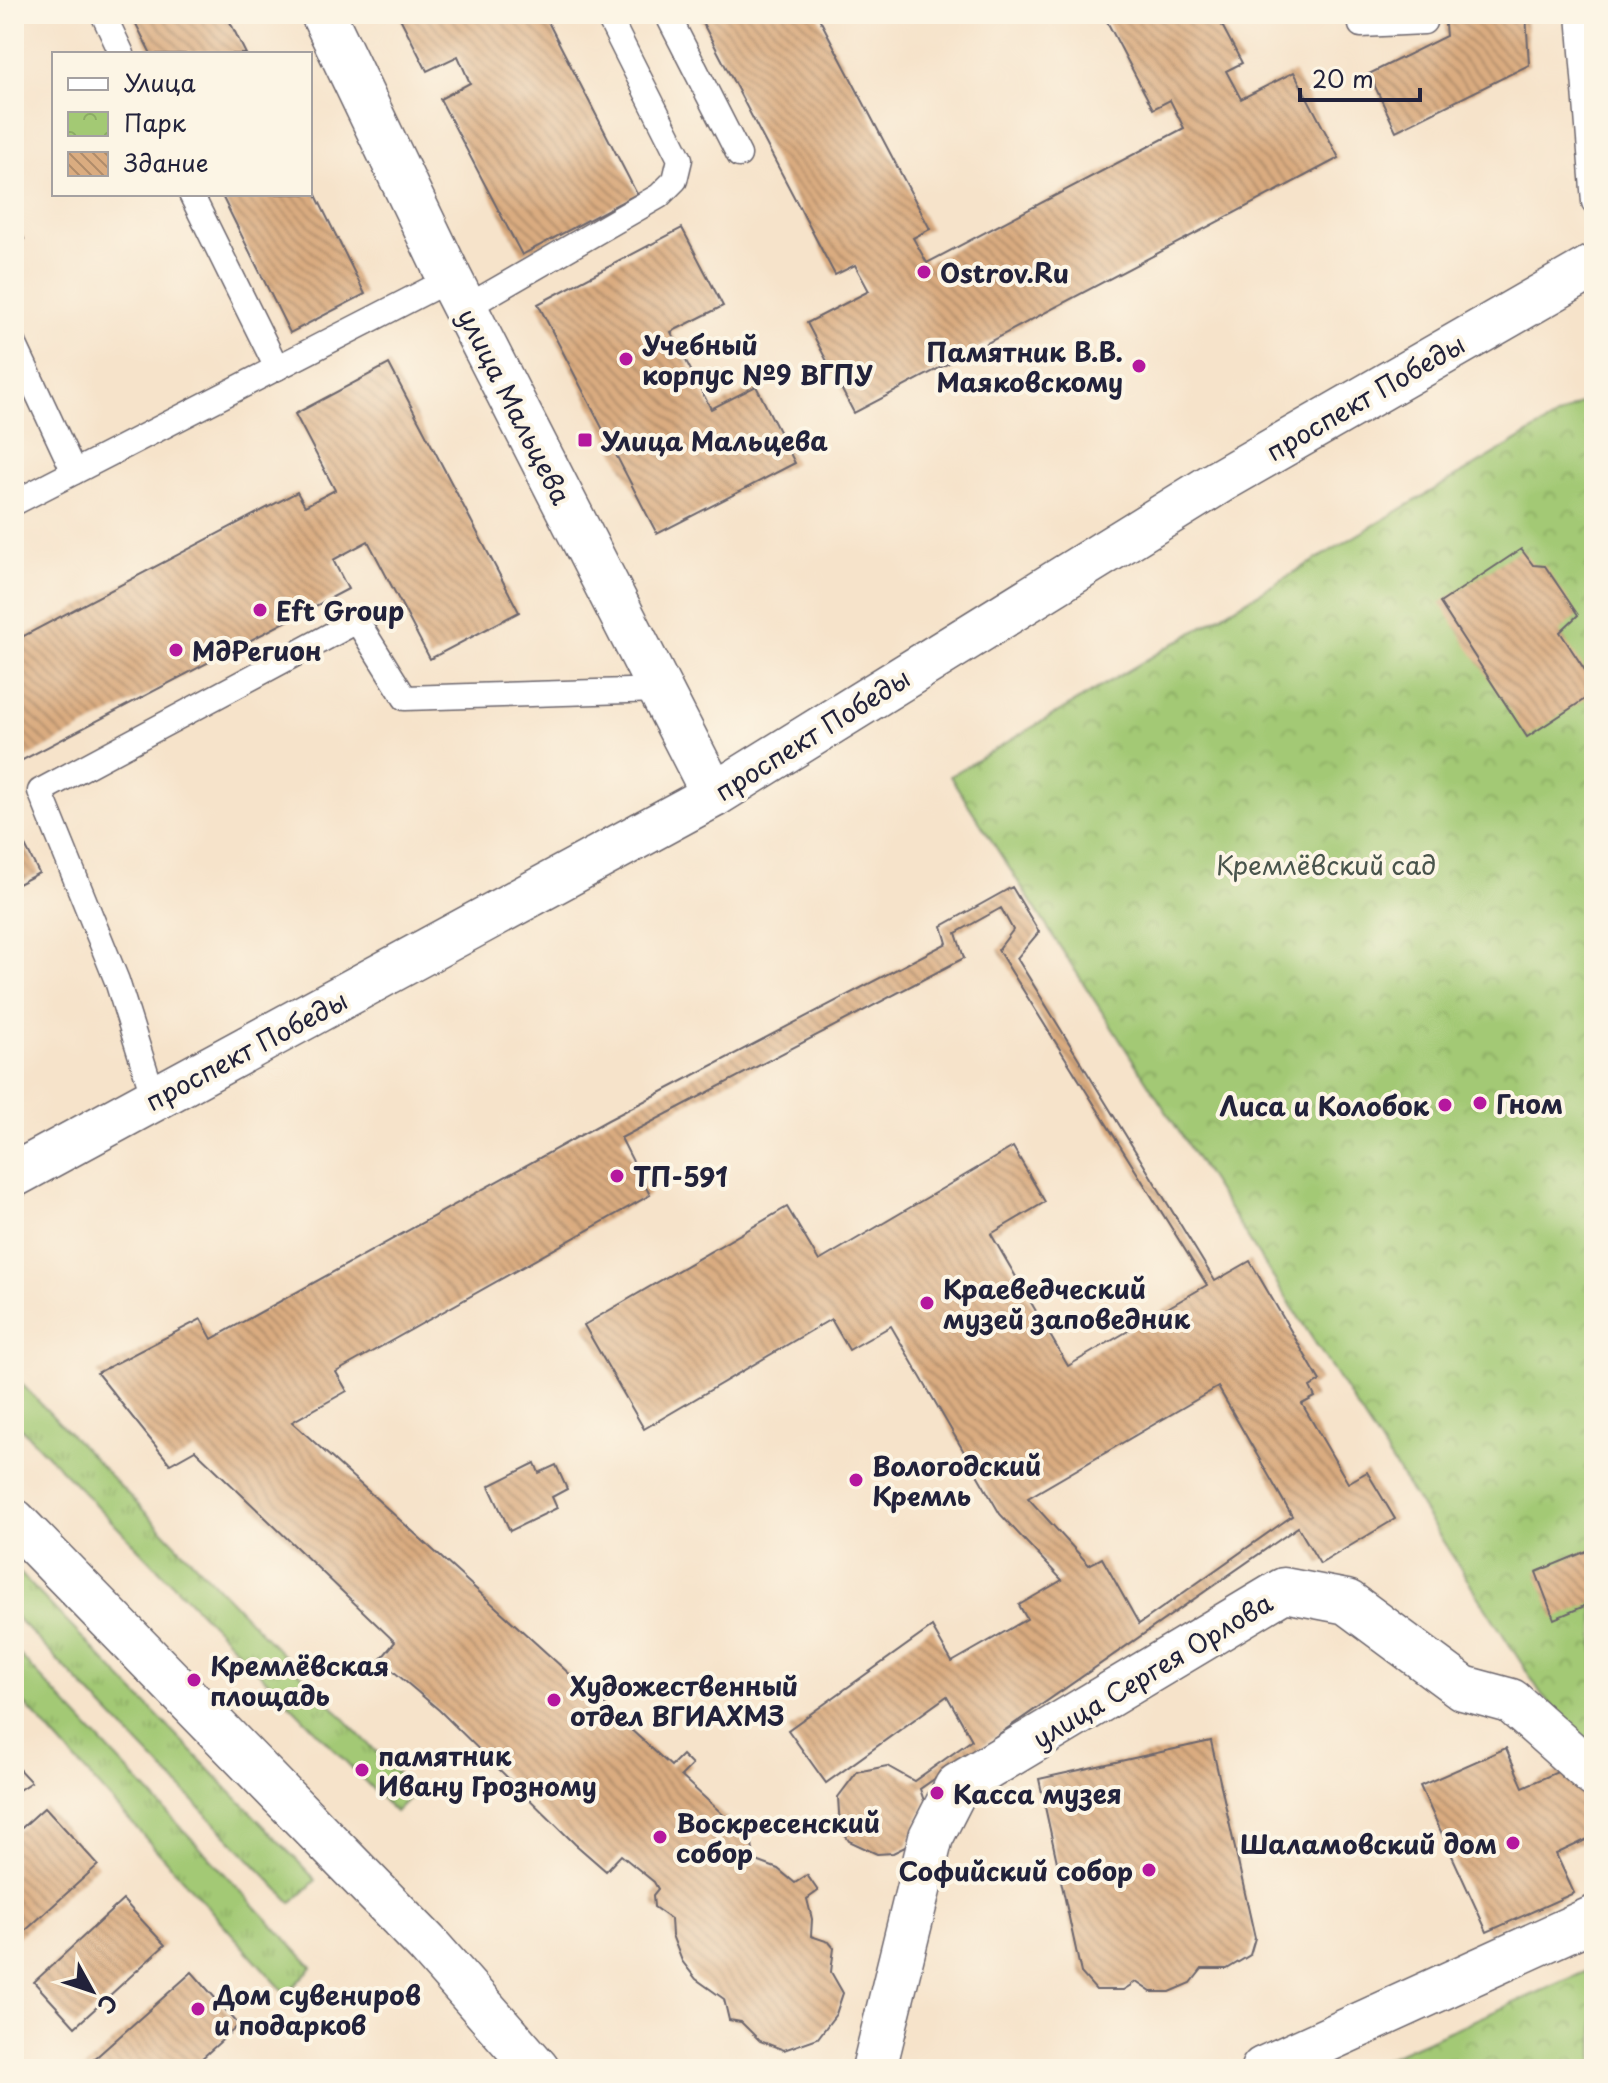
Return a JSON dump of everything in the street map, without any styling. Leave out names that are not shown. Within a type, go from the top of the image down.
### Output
[{"type":"street","name":"улица Мальцева","points":[[323,14],[458,293],[714,795]]},
{"type":"street","name":"проспект Победы","points":[[14,1175],[714,795],[1220,481],[1594,266]]},
{"type":"street","points":[[14,1159],[58,1150]]},
{"type":"street","points":[[14,1521],[426,1943],[537,2069]]},
{"type":"street","name":"улица Сергея Орлова","points":[[874,2069],[931,1837],[957,1786],[1284,1590],[1347,1602],[1463,1688],[1511,1701],[1594,1775]]},
{"type":"street","points":[[1263,2069],[1594,1918]]},
{"type":"lane","points":[[103,14],[121,52]]},
{"type":"lane","points":[[14,503],[277,368],[458,293],[659,196],[675,180],[680,159],[607,14]]},
{"type":"lane","points":[[667,14],[739,155]]},
{"type":"lane","points":[[1361,25],[1424,22],[1424,14]]},
{"type":"lane","points":[[1579,14],[1594,202]]},
{"type":"lane","points":[[192,196],[277,368]]},
{"type":"lane","points":[[14,343],[74,472]]},
{"type":"lane","points":[[155,1101],[117,981],[40,791],[357,621],[405,698],[660,690]]},
{"type":"green space","name":"Кремлёвский сад","points":[[1594,395],[1594,1750],[1542,1695],[950,776]]},
{"type":"green space","points":[[14,1376],[415,1792],[395,1812],[14,1421]]},
{"type":"green space","points":[[14,1567],[316,1880],[292,1903],[14,1615]]},
{"type":"green space","points":[[14,1649],[312,1967],[286,1994],[14,1692]]},
{"type":"green space","points":[[1594,1968],[1594,2069],[1362,2069]]},
{"type":"building","points":[[131,14],[226,14],[245,52],[150,52]]},
{"type":"building","points":[[398,14],[544,14],[637,194],[522,255],[440,99],[470,83],[458,56],[427,71]]},
{"type":"building","points":[[698,14],[817,14],[930,229],[913,238],[927,263],[1184,128],[1170,100],[1153,109],[1103,14],[1216,14],[1242,63],[1226,71],[1241,99],[1294,72],[1339,158],[854,413],[807,323],[869,291],[855,265],[835,275]]},
{"type":"building","points":[[1444,14],[1526,14],[1529,65],[1396,131],[1369,74],[1446,36]]},
{"type":"building","points":[[312,187],[365,294],[290,333],[222,196],[312,196]]},
{"type":"building","points":[[14,221],[24,239],[14,245]]},
{"type":"building","name":"Учебный корпус №9 ВГПУ","points":[[682,228],[723,306],[671,332],[711,409],[756,386],[795,463],[657,534],[538,304]]},
{"type":"building","points":[[389,364],[519,612],[430,659],[368,541],[333,560],[348,589],[19,762],[14,752],[14,641],[297,492],[305,506],[335,490],[295,414]]},
{"type":"building","points":[[1521,549],[1533,565],[1545,566],[1578,615],[1560,632],[1594,684],[1594,693],[1527,737],[1440,603]]},
{"type":"building","points":[[14,824],[39,873],[14,886]]},
{"type":"building","points":[[1012,887],[1039,932],[1017,958],[1215,1281],[1250,1261],[1320,1381],[1310,1387],[1315,1397],[1302,1404],[1348,1483],[1367,1472],[1395,1519],[1320,1564],[1298,1527],[920,1789],[925,1804],[907,1846],[893,1853],[877,1854],[849,1841],[840,1828],[838,1797],[857,1772],[887,1766],[914,1781],[972,1740],[947,1696],[826,1783],[788,1730],[932,1627],[952,1662],[1027,1619],[1019,1605],[1062,1580],[1000,1514],[891,1326],[849,1350],[831,1319],[644,1429],[584,1325],[787,1207],[819,1261],[1013,1147],[1045,1202],[991,1234],[1068,1366],[1207,1285],[998,950],[1013,930],[1001,908],[956,933],[964,958],[621,1138],[650,1195],[336,1372],[347,1391],[292,1422],[671,1766],[682,1755],[692,1765],[681,1776],[741,1831],[751,1835],[754,1860],[778,1869],[795,1883],[807,1875],[818,1891],[807,1899],[812,1919],[811,1936],[829,1942],[834,1948],[831,1972],[843,1993],[836,2014],[818,2038],[784,2050],[760,2041],[741,2022],[729,2020],[724,1999],[696,1979],[682,1961],[672,1935],[671,1919],[654,1907],[653,1895],[658,1889],[654,1882],[621,1855],[606,1871],[575,1844],[439,1710],[380,1660],[395,1642],[195,1450],[170,1464],[97,1373],[201,1319],[212,1339],[608,1120],[947,943],[942,926]],"holes":[[[1218,1387],[1292,1516],[1139,1624],[1102,1558],[1089,1565],[1028,1498]]]},
{"type":"building","points":[[535,1463],[539,1473],[556,1465],[567,1489],[552,1497],[557,1508],[510,1531],[489,1486]]},
{"type":"building","points":[[1594,1548],[1594,1602],[1554,1619],[1536,1572]]},
{"type":"building","name":"Софийский собор","points":[[1211,1741],[1255,1938],[1250,1955],[1227,1969],[1202,1969],[1191,1983],[1170,1992],[1151,1992],[1136,1982],[1123,1990],[1096,1990],[1081,1973],[1039,1779]]},
{"type":"building","name":"Шаламовский дом","points":[[1506,1748],[1523,1787],[1576,1764],[1594,1805],[1594,1836],[1556,1854],[1574,1893],[1487,1932],[1420,1786]]},
{"type":"building","points":[[14,1764],[31,1782],[14,1793]]},
{"type":"building","points":[[45,1807],[98,1865],[14,1941],[14,1835]]},
{"type":"building","points":[[123,1900],[165,1945],[75,2027],[34,1982]]},
{"type":"building","points":[[192,1972],[239,2025],[190,2069],[83,2069]]},
{"type":"place","name":"Ostrov.Ru","points":[[924,272]]},
{"type":"place","name":"Учебный корпус №9 ВГПУ","points":[[626,359]]},
{"type":"place","name":"Памятник В.В. Маяковскому","points":[[1139,366]]},
{"type":"place","name":"Улица Мальцева","points":[[585,440]]},
{"type":"place","name":"Eft Group","points":[[260,610]]},
{"type":"place","name":"МдРегион","points":[[176,650]]},
{"type":"place","name":"Гном","points":[[1480,1103]]},
{"type":"place","name":"Лиса и Колобок","points":[[1445,1105]]},
{"type":"place","name":"ТП-591","points":[[617,1176]]},
{"type":"place","name":"Краеведческий музей заповедник","points":[[927,1303]]},
{"type":"place","name":"Вологодский Кремль","points":[[856,1480]]},
{"type":"place","name":"Кремлёвская площадь","points":[[194,1680]]},
{"type":"place","name":"Художественный отдел ВГИАХМЗ","points":[[554,1700]]},
{"type":"place","name":"памятник Ивану Грозному","points":[[362,1770]]},
{"type":"place","name":"Касса музея","points":[[937,1793]]},
{"type":"place","name":"Воскресенский собор","points":[[660,1837]]},
{"type":"place","name":"Шаламовский дом","points":[[1513,1843]]},
{"type":"place","name":"Софийский собор","points":[[1149,1870]]},
{"type":"place","name":"Дом сувениров и подарков","points":[[198,2009]]}]
